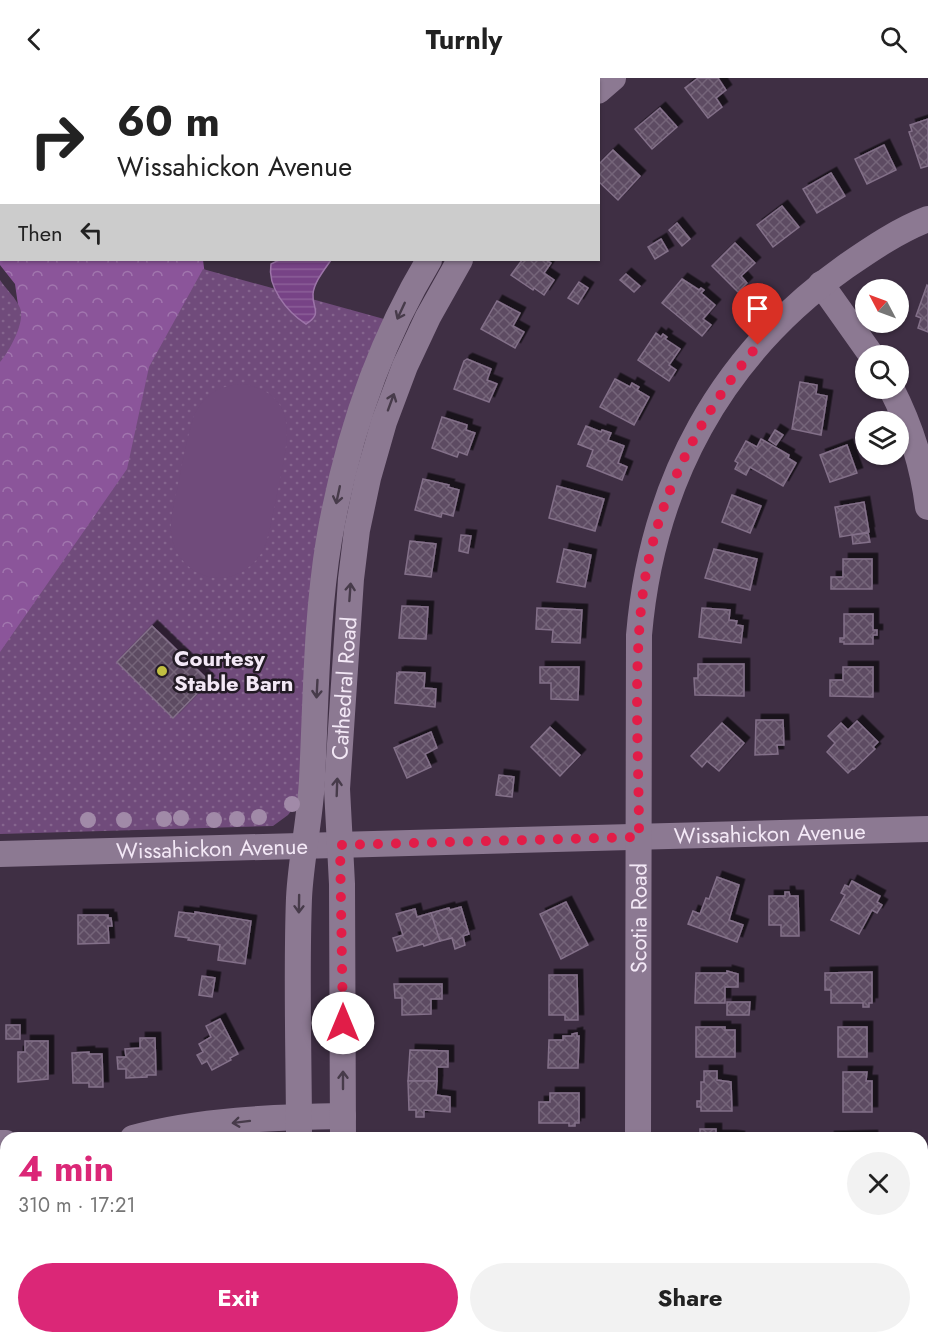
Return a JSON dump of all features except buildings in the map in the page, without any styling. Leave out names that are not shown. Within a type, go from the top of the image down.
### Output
[{"type":"street","points":[[600,89],[613,78]]},
{"type":"street","name":"Scotia Road","points":[[638,1132],[639,635],[642,598],[658,527],[670,490],[686,454],[723,390],[769,332],[821,284],[887,240],[928,219]]},
{"type":"street","name":"Cathedral Road","points":[[299,1128],[299,900],[310,804],[329,543],[339,492],[367,392],[402,308],[428,261]]},
{"type":"street","name":"Cathedral Road","points":[[343,1127],[342,884],[337,789],[351,579],[357,530],[368,478],[381,433],[405,366],[428,317],[459,261]]},
{"type":"street","points":[[821,284],[864,345]]},
{"type":"street","points":[[896,399],[909,429],[919,461],[928,507]]},
{"type":"street","name":"Wissahickon Avenue","points":[[0,854],[928,829]]},
{"type":"street","points":[[156,1132],[168,1129],[343,1127]]},
{"type":"green space","points":[[0,261],[203,261],[206,283],[0,815],[0,346],[20,319],[15,284],[0,265]]},
{"type":"green space","points":[[203,269],[384,319],[361,374],[300,799],[288,815],[273,826],[0,834],[0,652],[127,469],[149,367]]},
{"type":"green space","points":[[0,280],[20,308],[21,321],[16,336],[0,362]]},
{"type":"green space","points":[[243,384],[262,390],[275,399],[282,410],[287,437],[285,453],[271,526],[264,549],[256,561],[240,573],[220,578],[210,577],[193,570],[175,549],[172,540],[172,514],[187,440],[195,413],[204,400],[215,391]]},
{"type":"shaded area","points":[[277,261],[330,261],[315,285],[313,299],[316,310],[314,317],[306,324],[292,313],[275,290],[271,264]]},
{"type":"place","name":"Courtesy Stable Barn","points":[[162,671]]},
{"type":"route","points":[[343,1023],[340,845],[639,837],[639,635],[642,598],[649,562],[670,490],[686,454],[723,390],[758,345]]}]
